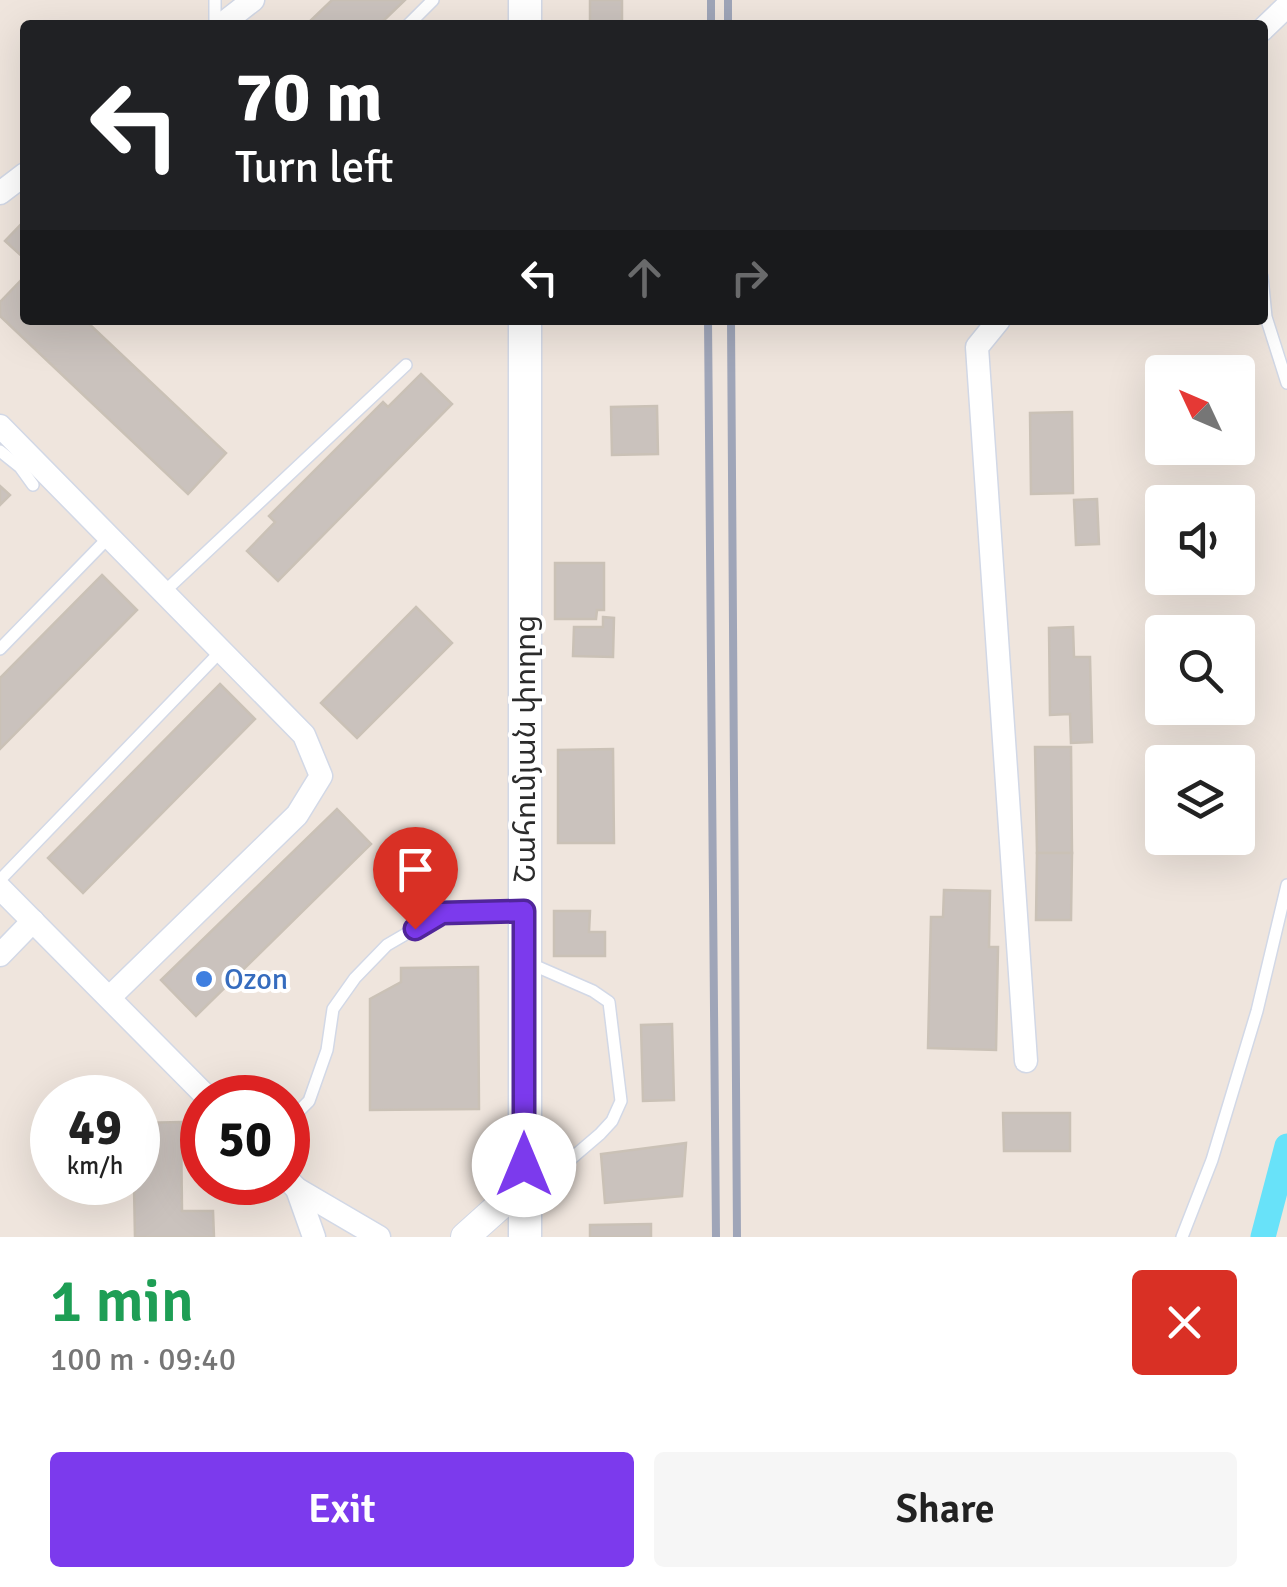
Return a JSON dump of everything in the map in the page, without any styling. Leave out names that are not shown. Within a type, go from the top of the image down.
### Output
[{"type":"main road","name":"Շահումյան փողոց","points":[[524,325],[525,1237]]},
{"type":"street","points":[[225,20],[253,0]]},
{"type":"street","points":[[1268,24],[1287,6]]},
{"type":"street","points":[[0,193],[20,178]]},
{"type":"street","points":[[995,325],[977,347],[1026,1061]]},
{"type":"street","points":[[0,426],[304,734],[321,776],[297,815],[110,997]]},
{"type":"street","points":[[0,888],[186,1075]]},
{"type":"street","points":[[0,955],[33,921]]},
{"type":"street","points":[[464,1237],[524,1191]]},
{"type":"street","points":[[310,1195],[379,1237]]},
{"type":"street","points":[[301,1205],[314,1237]]},
{"type":"lane","points":[[413,20],[433,0]]},
{"type":"lane","points":[[1268,323],[1287,383]]},
{"type":"lane","points":[[164,592],[406,365]]},
{"type":"lane","points":[[0,451],[33,485]]},
{"type":"lane","points":[[0,648],[109,536]]},
{"type":"lane","points":[[0,880],[222,651]]},
{"type":"lane","points":[[1182,1237],[1212,1160],[1257,1011],[1287,885]]},
{"type":"lane","points":[[310,1098],[327,1050],[333,1010],[354,978],[387,945],[442,913],[524,911]]},
{"type":"lane","points":[[524,961],[609,1002],[621,1102],[600,1134],[524,1191]]},
{"type":"building","points":[[332,0],[405,0],[384,20],[311,20]]},
{"type":"building","points":[[590,0],[622,0],[622,20],[590,20]]},
{"type":"building","points":[[20,225],[20,254],[5,241]]},
{"type":"building","points":[[20,281],[20,325],[90,325],[226,453],[188,494],[0,316],[0,302]]},
{"type":"building","points":[[421,374],[452,404],[278,581],[247,551],[275,522],[269,516],[383,402],[388,407]]},
{"type":"building","points":[[657,406],[658,454],[612,455],[611,407]]},
{"type":"building","points":[[1072,412],[1073,493],[1031,494],[1030,413]]},
{"type":"building","points":[[0,486],[10,495],[0,505]]},
{"type":"building","points":[[1097,499],[1099,544],[1076,545],[1074,500]]},
{"type":"building","points":[[555,563],[604,563],[604,610],[597,610],[596,619],[555,619]]},
{"type":"building","points":[[102,575],[137,610],[0,749],[0,678]]},
{"type":"building","points":[[416,607],[452,643],[357,738],[321,703]]},
{"type":"building","points":[[603,617],[614,618],[613,657],[573,656],[574,627],[603,627]]},
{"type":"building","points":[[1073,627],[1074,657],[1090,657],[1092,742],[1071,743],[1070,714],[1050,715],[1049,628]]},
{"type":"building","points":[[220,684],[255,719],[83,893],[48,858]]},
{"type":"building","points":[[1035,747],[1071,747],[1072,853],[1037,853]]},
{"type":"building","points":[[613,749],[614,843],[558,843],[558,750]]},
{"type":"building","points":[[337,809],[371,844],[196,1016],[161,980]]},
{"type":"building","points":[[1037,853],[1072,853],[1071,920],[1036,920]]},
{"type":"building","points":[[944,890],[990,891],[989,947],[998,947],[996,1050],[928,1048],[931,917],[943,917]]},
{"type":"building","points":[[554,911],[590,911],[589,932],[605,932],[605,956],[554,956]]},
{"type":"building","points":[[478,967],[479,1109],[370,1110],[370,999],[401,982],[401,968]]},
{"type":"building","points":[[672,1024],[674,1100],[643,1101],[641,1025]]},
{"type":"building","points":[[1003,1113],[1070,1113],[1070,1151],[1004,1151]]},
{"type":"building","points":[[160,1122],[180,1122],[180,1205],[182,1211],[213,1211],[214,1237],[135,1237],[134,1205],[160,1205]]},
{"type":"building","points":[[686,1143],[682,1196],[605,1203],[601,1154]]},
{"type":"building","points":[[651,1224],[651,1237],[590,1237],[590,1225]]},
{"type":"waterway","points":[[1263,1237],[1287,1146]]},
{"type":"railway","points":[[711,0],[711,20]]},
{"type":"railway","points":[[728,0],[728,20]]},
{"type":"railway","points":[[708,325],[716,1237]]},
{"type":"railway","points":[[731,325],[737,1237]]},
{"type":"place","name":"Ozon","points":[[204,979]]},
{"type":"route","points":[[415,929],[442,913],[524,911],[524,1165]]}]
